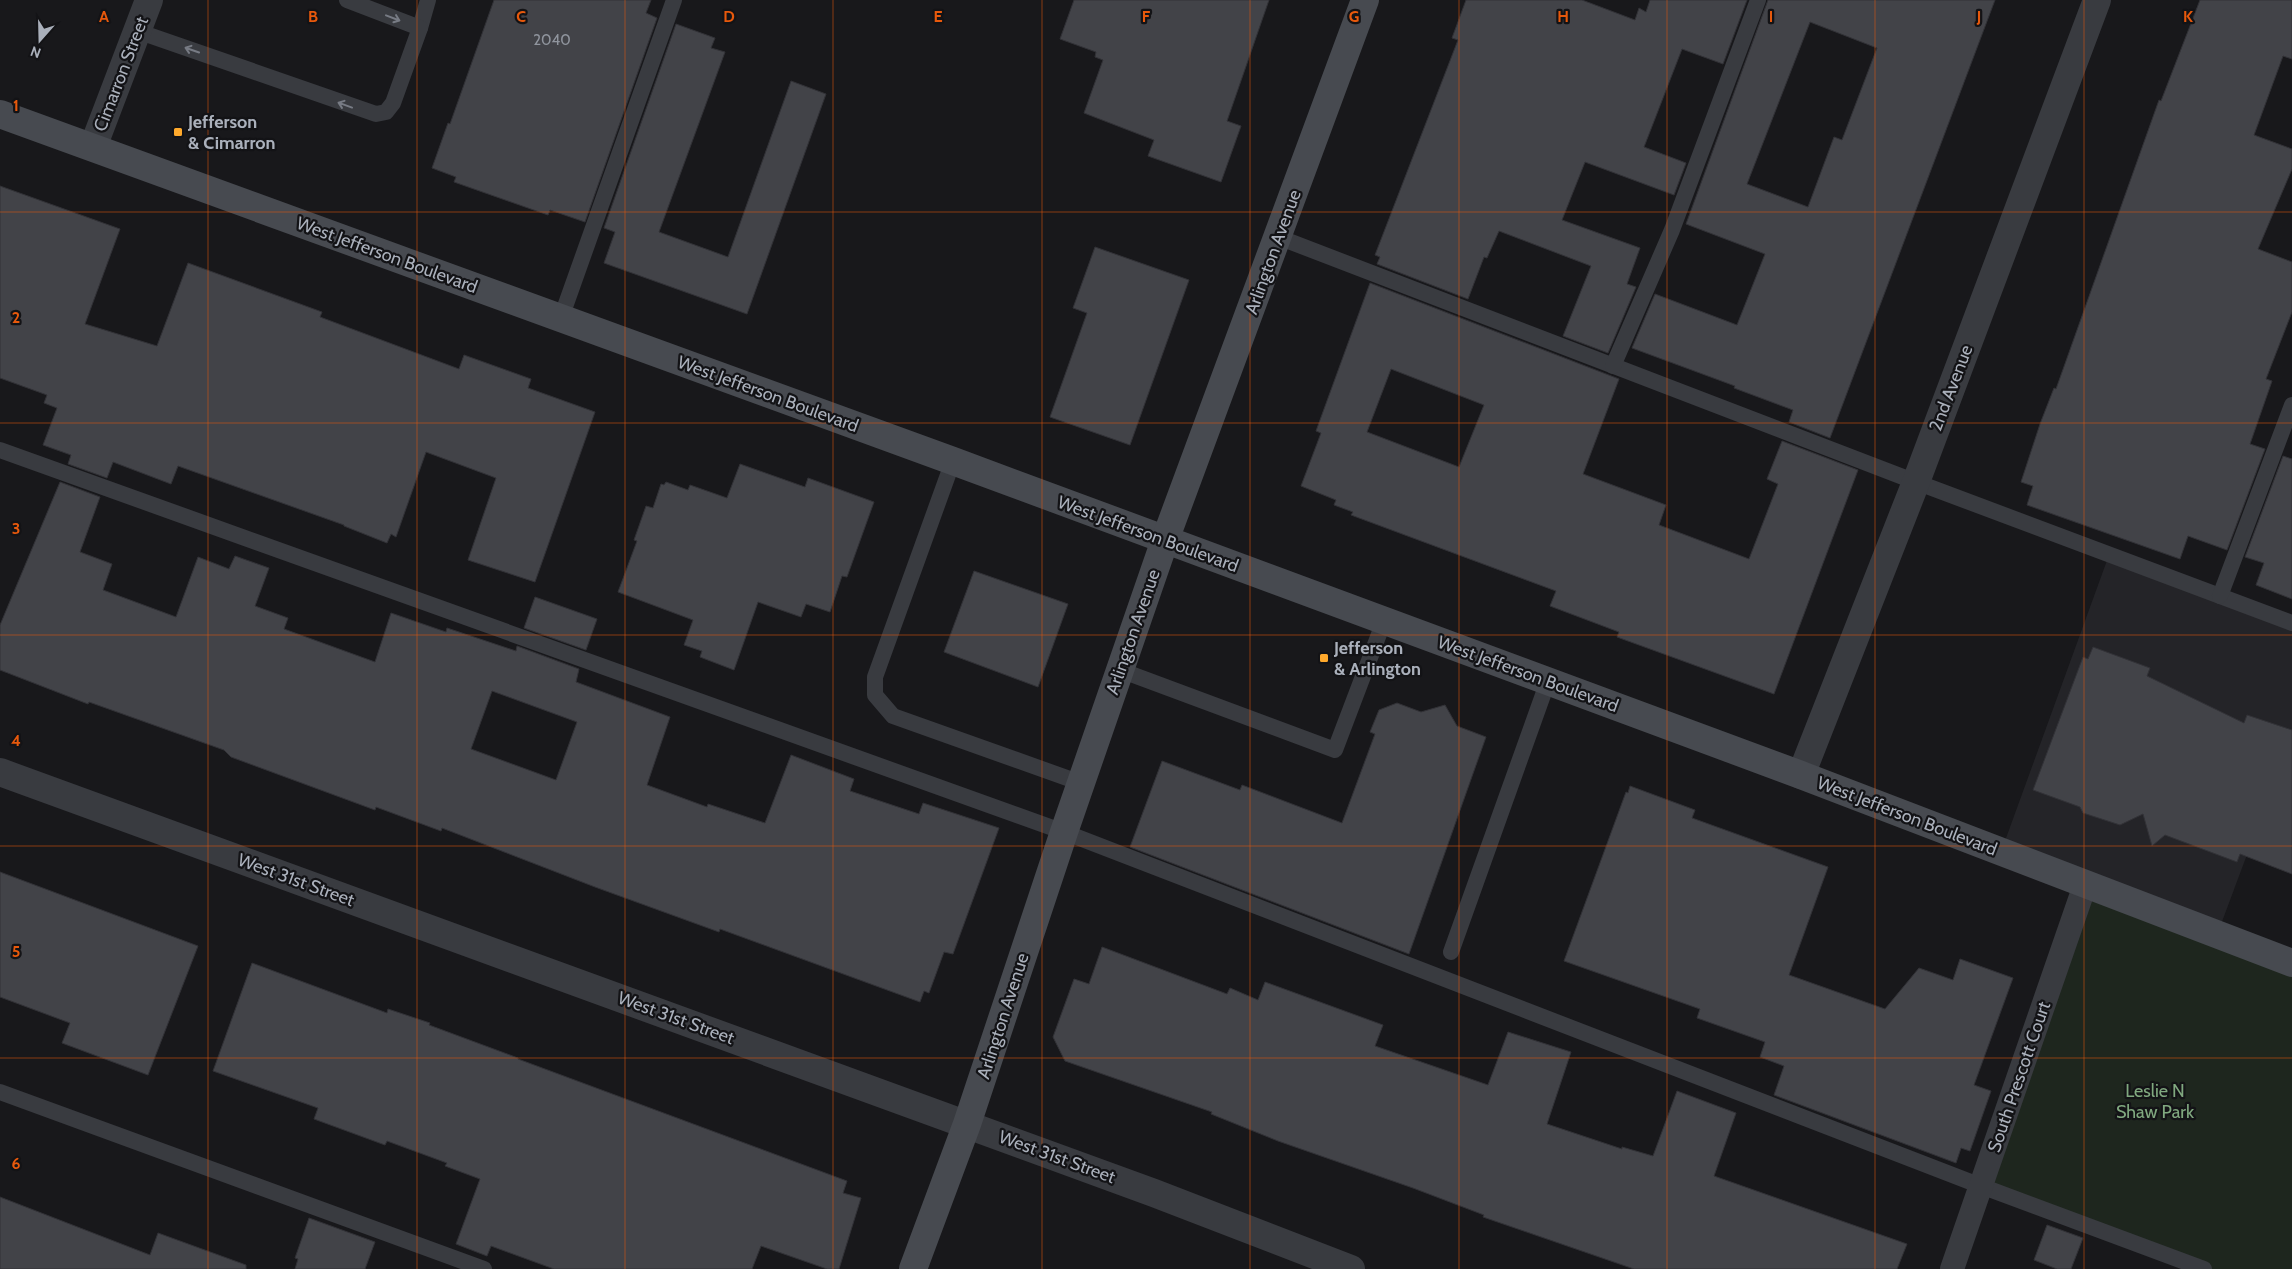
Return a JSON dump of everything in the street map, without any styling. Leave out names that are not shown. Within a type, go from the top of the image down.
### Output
[{"type":"main road","name":"Arlington Avenue","points":[[913,1269],[968,1124],[1064,832],[1165,540],[1365,0]]},
{"type":"main road","name":"West Jefferson Boulevard","points":[[0,114],[953,461],[1801,775],[2292,963]]},
{"type":"street","name":"Cimarron Street","points":[[93,147],[149,0]]},
{"type":"street","name":"2nd Avenue","points":[[1801,775],[1916,482],[2097,0]]},
{"type":"street","name":"West 31st Street","points":[[0,772],[968,1124],[1351,1269]]},
{"type":"street","name":"South Prescott Court","points":[[1952,1269],[2086,885]]},
{"type":"lane","points":[[347,0],[420,28]]},
{"type":"lane","points":[[137,31],[376,114],[386,112],[394,103],[428,0]]},
{"type":"lane","points":[[561,318],[674,0]]},
{"type":"lane","points":[[1613,366],[1672,230],[1758,0]]},
{"type":"lane","points":[[1278,237],[1916,482],[2292,623]]},
{"type":"lane","points":[[2220,596],[2292,405]]},
{"type":"lane","points":[[0,450],[1064,832],[1981,1186],[2204,1269]]},
{"type":"lane","points":[[953,461],[875,676],[876,695],[893,716],[1081,783]]},
{"type":"lane","points":[[1120,670],[1336,750],[1384,621]]},
{"type":"lane","points":[[1451,952],[1548,682]]},
{"type":"lane","points":[[0,1092],[484,1269]]},
{"type":"shaded area","points":[[2109,555],[2292,623],[2292,734],[2217,935],[2001,852]]},
{"type":"green space","name":"Leslie N Shaw Park","points":[[2085,885],[2292,963],[2292,1269],[2204,1269],[1981,1186]]},
{"type":"building","points":[[494,0],[651,0],[646,13],[657,18],[585,222],[550,210],[548,215],[454,182],[456,177],[432,168],[448,123],[450,124]]},
{"type":"building","points":[[1074,0],[1269,0],[1227,121],[1241,126],[1221,182],[1148,156],[1154,140],[1084,113],[1103,60],[1095,57],[1096,52],[1060,39]]},
{"type":"building","points":[[1466,0],[1582,0],[1635,20],[1639,8],[1646,12],[1650,0],[1747,0],[1723,64],[1682,49],[1644,147],[1686,163],[1674,195],[1585,162],[1562,220],[1640,248],[1627,284],[1636,287],[1608,353],[1563,336],[1591,266],[1499,231],[1487,258],[1484,257],[1468,299],[1377,264],[1380,257],[1375,255],[1458,40],[1452,38]]},
{"type":"building","points":[[1768,0],[1995,0],[1830,438],[1789,422],[1793,410],[1734,388],[1735,386],[1632,348],[1655,294],[1737,325],[1765,254],[1686,224]],"holes":[[[1810,22],[1877,48],[1842,140],[1834,137],[1808,207],[1747,184]]]},
{"type":"building","points":[[2200,0],[2292,0],[2292,59],[2283,56],[2254,135],[2292,149],[2292,169],[2258,249],[2292,262],[2292,312],[2266,379],[2272,381],[2250,444],[2265,449],[2227,550],[2188,536],[2180,559],[2027,505],[2033,486],[2021,482],[2040,424],[2054,388],[2056,389],[2159,100],[2161,101]]},
{"type":"building","points":[[676,24],[715,38],[711,48],[725,52],[659,232],[728,257],[791,81],[826,94],[747,314],[604,263],[615,232],[604,228]]},
{"type":"building","points":[[0,186],[120,229],[85,324],[157,346],[188,263],[322,312],[320,317],[459,369],[464,355],[531,379],[528,388],[595,412],[535,582],[468,560],[496,478],[426,452],[396,537],[391,534],[387,543],[344,525],[178,466],[171,484],[113,462],[107,478],[68,464],[71,455],[43,445],[57,408],[44,403],[47,395],[0,378]]},
{"type":"building","points":[[1095,247],[1189,280],[1130,445],[1050,417],[1087,313],[1073,308]]},
{"type":"building","points":[[1370,283],[1619,379],[1583,474],[1666,505],[1659,525],[1749,559],[1778,484],[1767,479],[1782,441],[1858,470],[1774,694],[1617,637],[1619,632],[1550,606],[1556,591],[1351,515],[1353,512],[1334,505],[1336,500],[1301,486],[1321,433],[1316,431]],"holes":[[[1391,369],[1484,405],[1459,467],[1367,432]]]},
{"type":"building","points":[[2283,456],[2292,459],[2292,599],[2256,585],[2264,563],[2245,557]]},
{"type":"building","points":[[740,464],[805,487],[808,478],[874,502],[847,577],[842,576],[830,612],[806,604],[801,617],[758,602],[734,670],[700,657],[702,651],[684,645],[693,620],[618,592],[637,541],[634,540],[646,506],[653,508],[661,484],[664,485],[666,482],[688,490],[690,485],[727,498]]},
{"type":"building","points":[[60,482],[100,497],[80,552],[112,564],[103,590],[176,617],[198,557],[229,569],[235,556],[269,568],[255,606],[288,618],[284,629],[375,662],[391,613],[446,632],[447,628],[516,651],[517,646],[579,669],[576,682],[670,717],[647,785],[707,807],[708,804],[765,823],[791,755],[854,779],[850,791],[919,814],[923,803],[999,828],[953,954],[944,952],[929,993],[924,991],[920,1002],[720,929],[719,932],[595,887],[442,828],[441,831],[376,807],[375,810],[231,757],[224,750],[89,702],[88,704],[0,670],[0,625]],"holes":[[[492,691],[577,722],[556,780],[471,749]]]},
{"type":"building","points":[[974,571],[1068,604],[1038,687],[944,652]]},
{"type":"building","points":[[535,597],[597,619],[586,650],[524,628]]},
{"type":"building","points":[[2093,647],[2150,668],[2147,676],[2244,723],[2247,715],[2292,730],[2292,874],[2240,854],[2237,862],[2165,835],[2152,846],[2143,814],[2120,825],[2083,813],[2080,807],[2033,790],[2083,657],[2088,659]]},
{"type":"building","points":[[1397,703],[1421,712],[1445,705],[1457,726],[1486,737],[1409,954],[1130,847],[1162,761],[1240,790],[1242,785],[1342,823],[1375,734],[1370,732],[1379,710]]},
{"type":"building","points":[[1630,786],[1695,810],[1692,818],[1828,867],[1789,975],[1885,1009],[1919,968],[1953,980],[1960,959],[2013,978],[1974,1085],[1991,1091],[1970,1151],[1961,1148],[1956,1163],[1774,1095],[1784,1066],[1760,1057],[1765,1042],[1697,1018],[1700,1009],[1564,961],[1626,792],[1628,793]]},
{"type":"building","points":[[0,872],[198,946],[148,1075],[62,1043],[70,1023],[0,997]]},
{"type":"building","points":[[1102,947],[1227,994],[1230,988],[1258,1000],[1265,982],[1383,1025],[1375,1046],[1488,1085],[1508,1032],[1571,1052],[1547,1124],[1622,1149],[1622,1147],[1653,1156],[1677,1091],[1736,1113],[1714,1176],[1907,1244],[1897,1269],[1634,1269],[1483,1217],[1484,1215],[1413,1188],[1278,1141],[1211,1114],[1212,1112],[1065,1061],[1053,1037],[1074,979],[1089,984]]},
{"type":"building","points":[[252,963],[387,1013],[388,1009],[430,1023],[429,1025],[518,1059],[847,1181],[843,1193],[861,1198],[839,1269],[827,1269],[761,1246],[752,1269],[554,1269],[491,1246],[487,1256],[456,1244],[480,1179],[445,1166],[447,1163],[387,1141],[385,1145],[314,1119],[318,1108],[213,1071]]},
{"type":"building","points":[[0,1197],[150,1255],[158,1233],[246,1265],[246,1269],[0,1269]]},
{"type":"building","points":[[309,1218],[375,1242],[365,1269],[295,1269],[298,1259],[295,1258]]},
{"type":"building","points":[[2047,1225],[2083,1238],[2071,1269],[2057,1269],[2034,1260]]},
{"type":"place","name":"Jefferson & Cimarron","points":[[178,132]]},
{"type":"place","name":"Jefferson & Arlington","points":[[1324,658]]}]
